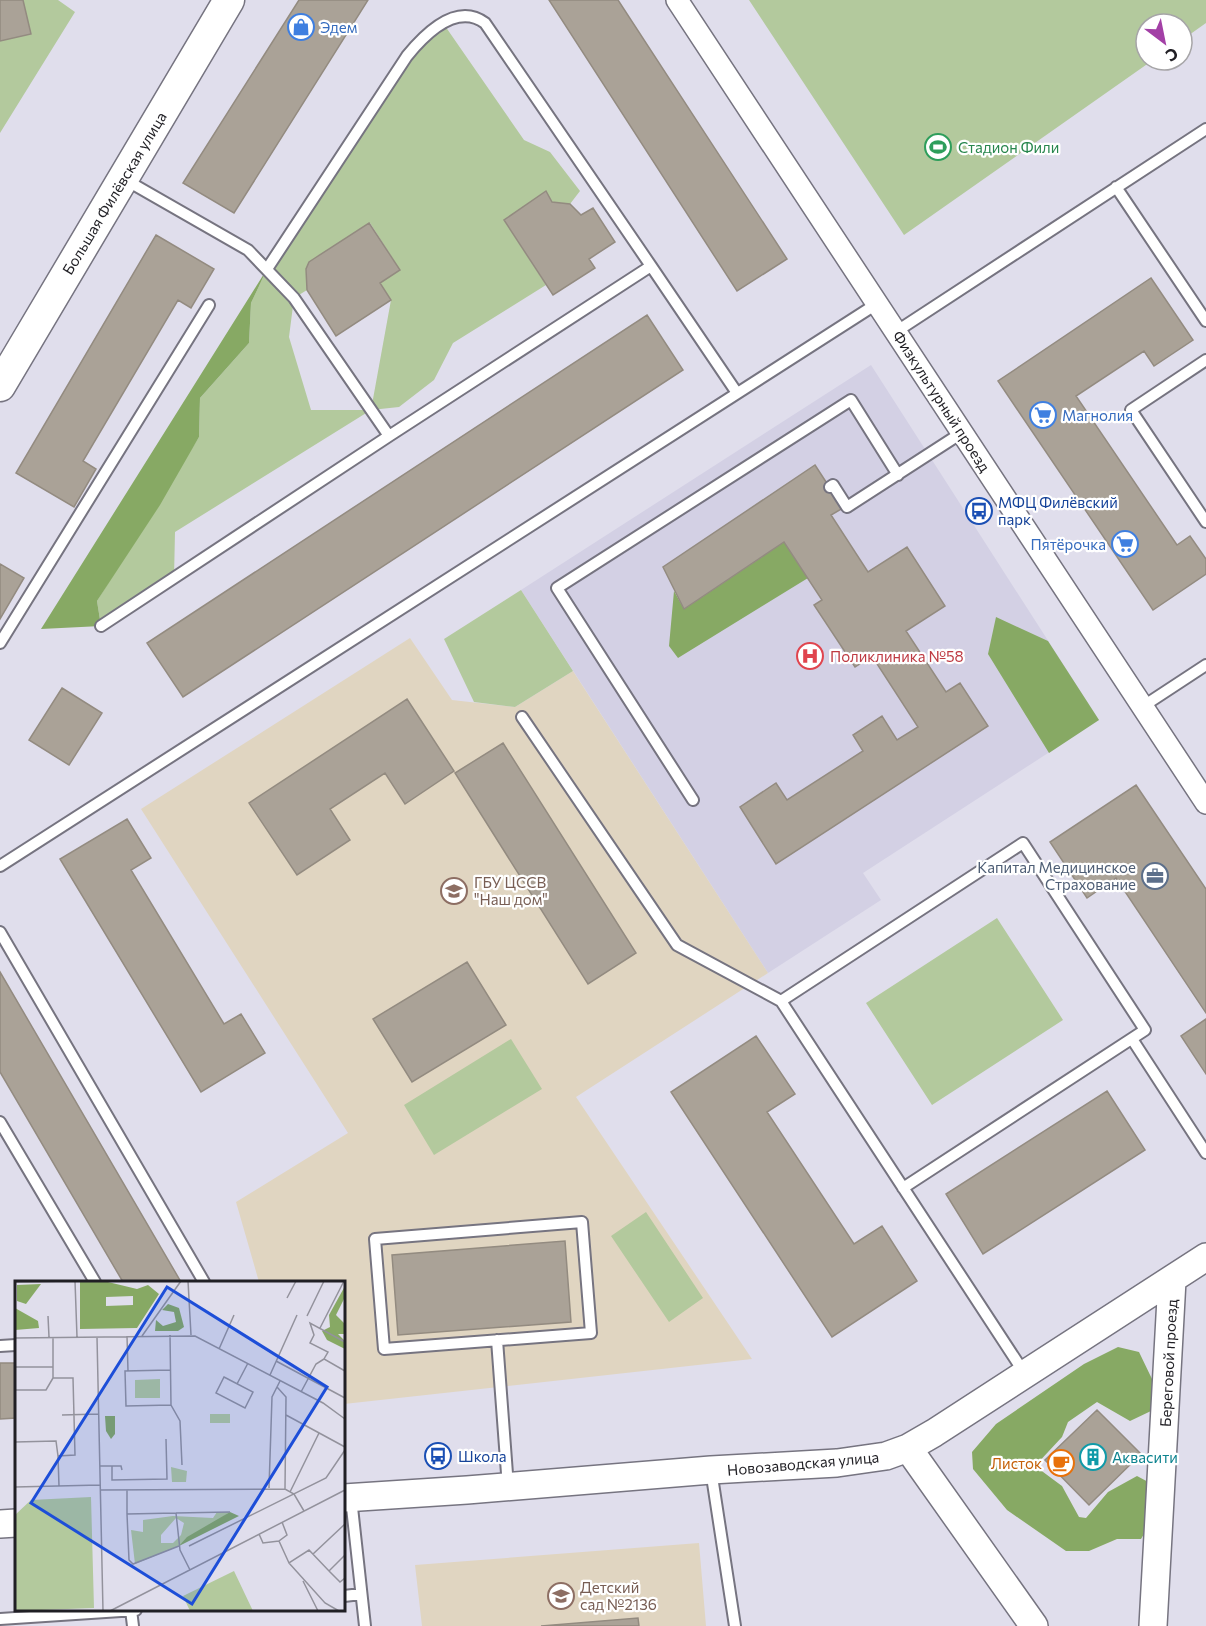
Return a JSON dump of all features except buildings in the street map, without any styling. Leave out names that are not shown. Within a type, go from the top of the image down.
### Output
[{"type":"main road","name":"Большая Филёвская улица","points":[[0,386],[229,0]]},
{"type":"street","name":"Физкультурный проезд","points":[[677,0],[1206,803]]},
{"type":"street","name":"Новозаводская улица","points":[[347,1498],[711,1470],[837,1463],[886,1456],[908,1448],[1206,1257]]},
{"type":"street","name":"Береговой проезд","points":[[1153,1626],[1172,1280]]},
{"type":"street","points":[[908,1448],[1034,1626]]},
{"type":"street","points":[[0,1524],[15,1523]]},
{"type":"lane","points":[[267,269],[407,56],[424,36],[454,16],[476,16],[485,23],[736,393]]},
{"type":"lane","points":[[897,331],[1206,129]]},
{"type":"lane","points":[[123,178],[248,250],[294,298],[389,436]]},
{"type":"lane","points":[[1116,187],[1206,321]]},
{"type":"lane","points":[[101,626],[651,266]]},
{"type":"lane","points":[[0,866],[878,303]]},
{"type":"lane","points":[[0,643],[209,305]]},
{"type":"lane","points":[[1206,360],[1131,410],[1206,522]]},
{"type":"lane","points":[[693,800],[557,588],[851,400],[897,475]]},
{"type":"lane","points":[[830,488],[833,485],[847,507],[963,432]]},
{"type":"lane","points":[[1142,707],[1206,665]]},
{"type":"lane","points":[[522,717],[677,945],[781,1001],[1025,1375]]},
{"type":"lane","points":[[781,1001],[1023,843],[1145,1030],[903,1188]]},
{"type":"lane","points":[[0,932],[203,1281]]},
{"type":"lane","points":[[1132,1039],[1206,1153]]},
{"type":"lane","points":[[0,1122],[94,1281]]},
{"type":"lane","points":[[582,1222],[591,1333],[497,1340],[384,1349],[375,1239],[582,1222]]},
{"type":"lane","points":[[497,1340],[508,1487]]},
{"type":"lane","points":[[0,1346],[15,1345]]},
{"type":"lane","points":[[711,1470],[735,1626]]},
{"type":"lane","points":[[347,1498],[365,1626]]},
{"type":"lane","points":[[345,1596],[361,1594]]},
{"type":"lane","points":[[0,1619],[116,1611]]},
{"type":"lane","points":[[131,1611],[133,1626]]},
{"type":"shaded area","name":"Поликлиника №58","points":[[871,365],[1099,720],[863,873],[881,900],[768,973],[521,590]]},
{"type":"shaded area","name":"ГБУ ЦССВ \"Наш дом\"","points":[[410,638],[452,700],[515,707],[573,671],[768,973],[576,1097],[752,1359],[345,1404],[345,1281],[259,1281],[236,1202],[348,1133],[141,809]]},
{"type":"shaded area","name":"Детский сад №2136","points":[[699,1543],[706,1626],[422,1626],[415,1565]]},
{"type":"green space","points":[[0,0],[58,0],[75,12],[0,133]]},
{"type":"green space","name":"Стадион Фили","points":[[749,0],[1206,0],[1206,23],[1194,32],[1194,12],[1134,12],[1134,72],[1136,72],[904,235]]},
{"type":"green space","points":[[443,23],[524,140],[550,152],[580,191],[570,204],[552,202],[546,192],[504,220],[546,285],[453,343],[434,380],[399,407],[371,410],[175,532],[174,578],[101,626],[97,601],[199,437],[200,398],[249,343],[251,303],[267,269],[407,56]],"holes":[[[370,223],[400,270],[380,283],[391,300],[371,410],[311,410],[289,337],[294,298],[307,290],[306,269],[310,262]]]},
{"type":"green space","points":[[267,269],[251,303],[249,343],[200,398],[199,437],[160,505],[97,601],[101,626],[41,629]]},
{"type":"green space","points":[[784,542],[808,578],[678,658],[669,646],[674,591],[684,609]]},
{"type":"green space","points":[[521,590],[573,671],[515,707],[474,702],[444,639]]},
{"type":"green space","points":[[996,617],[1048,641],[1099,720],[1049,753],[988,654]]},
{"type":"green space","points":[[997,918],[1063,1020],[932,1105],[866,1003]]},
{"type":"green space","points":[[511,1039],[542,1089],[434,1155],[404,1105]]},
{"type":"green space","points":[[646,1212],[703,1298],[669,1322],[611,1236]]},
{"type":"green space","points":[[1118,1347],[1139,1352],[1152,1379],[1151,1411],[1130,1421],[1097,1402],[1068,1422],[1062,1437],[1035,1466],[1062,1486],[1079,1517],[1086,1518],[1108,1492],[1137,1476],[1152,1484],[1156,1514],[1141,1539],[1117,1539],[1089,1551],[1066,1551],[1007,1510],[973,1469],[972,1452],[996,1424],[1084,1364]]},
{"type":"place","name":"Эдем","points":[[301,27]]},
{"type":"place","name":"Стадион Фили","points":[[938,147]]},
{"type":"place","name":"Магнолия","points":[[1043,415]]},
{"type":"place","name":"МФЦ Филёвский парк","points":[[979,511]]},
{"type":"place","name":"Пятёрочка","points":[[1125,544]]},
{"type":"place","name":"Поликлиника №58","points":[[810,656]]},
{"type":"place","name":"Капитал Медицинское Страхование","points":[[1155,876]]},
{"type":"place","name":"ГБУ ЦССВ \"Наш дом\"","points":[[454,891]]},
{"type":"place","name":"Школа","points":[[438,1456]]},
{"type":"place","name":"Аквасити","points":[[1093,1457]]},
{"type":"place","name":"Листок","points":[[1061,1463]]},
{"type":"place","name":"Детский сад №2136","points":[[561,1596]]}]
